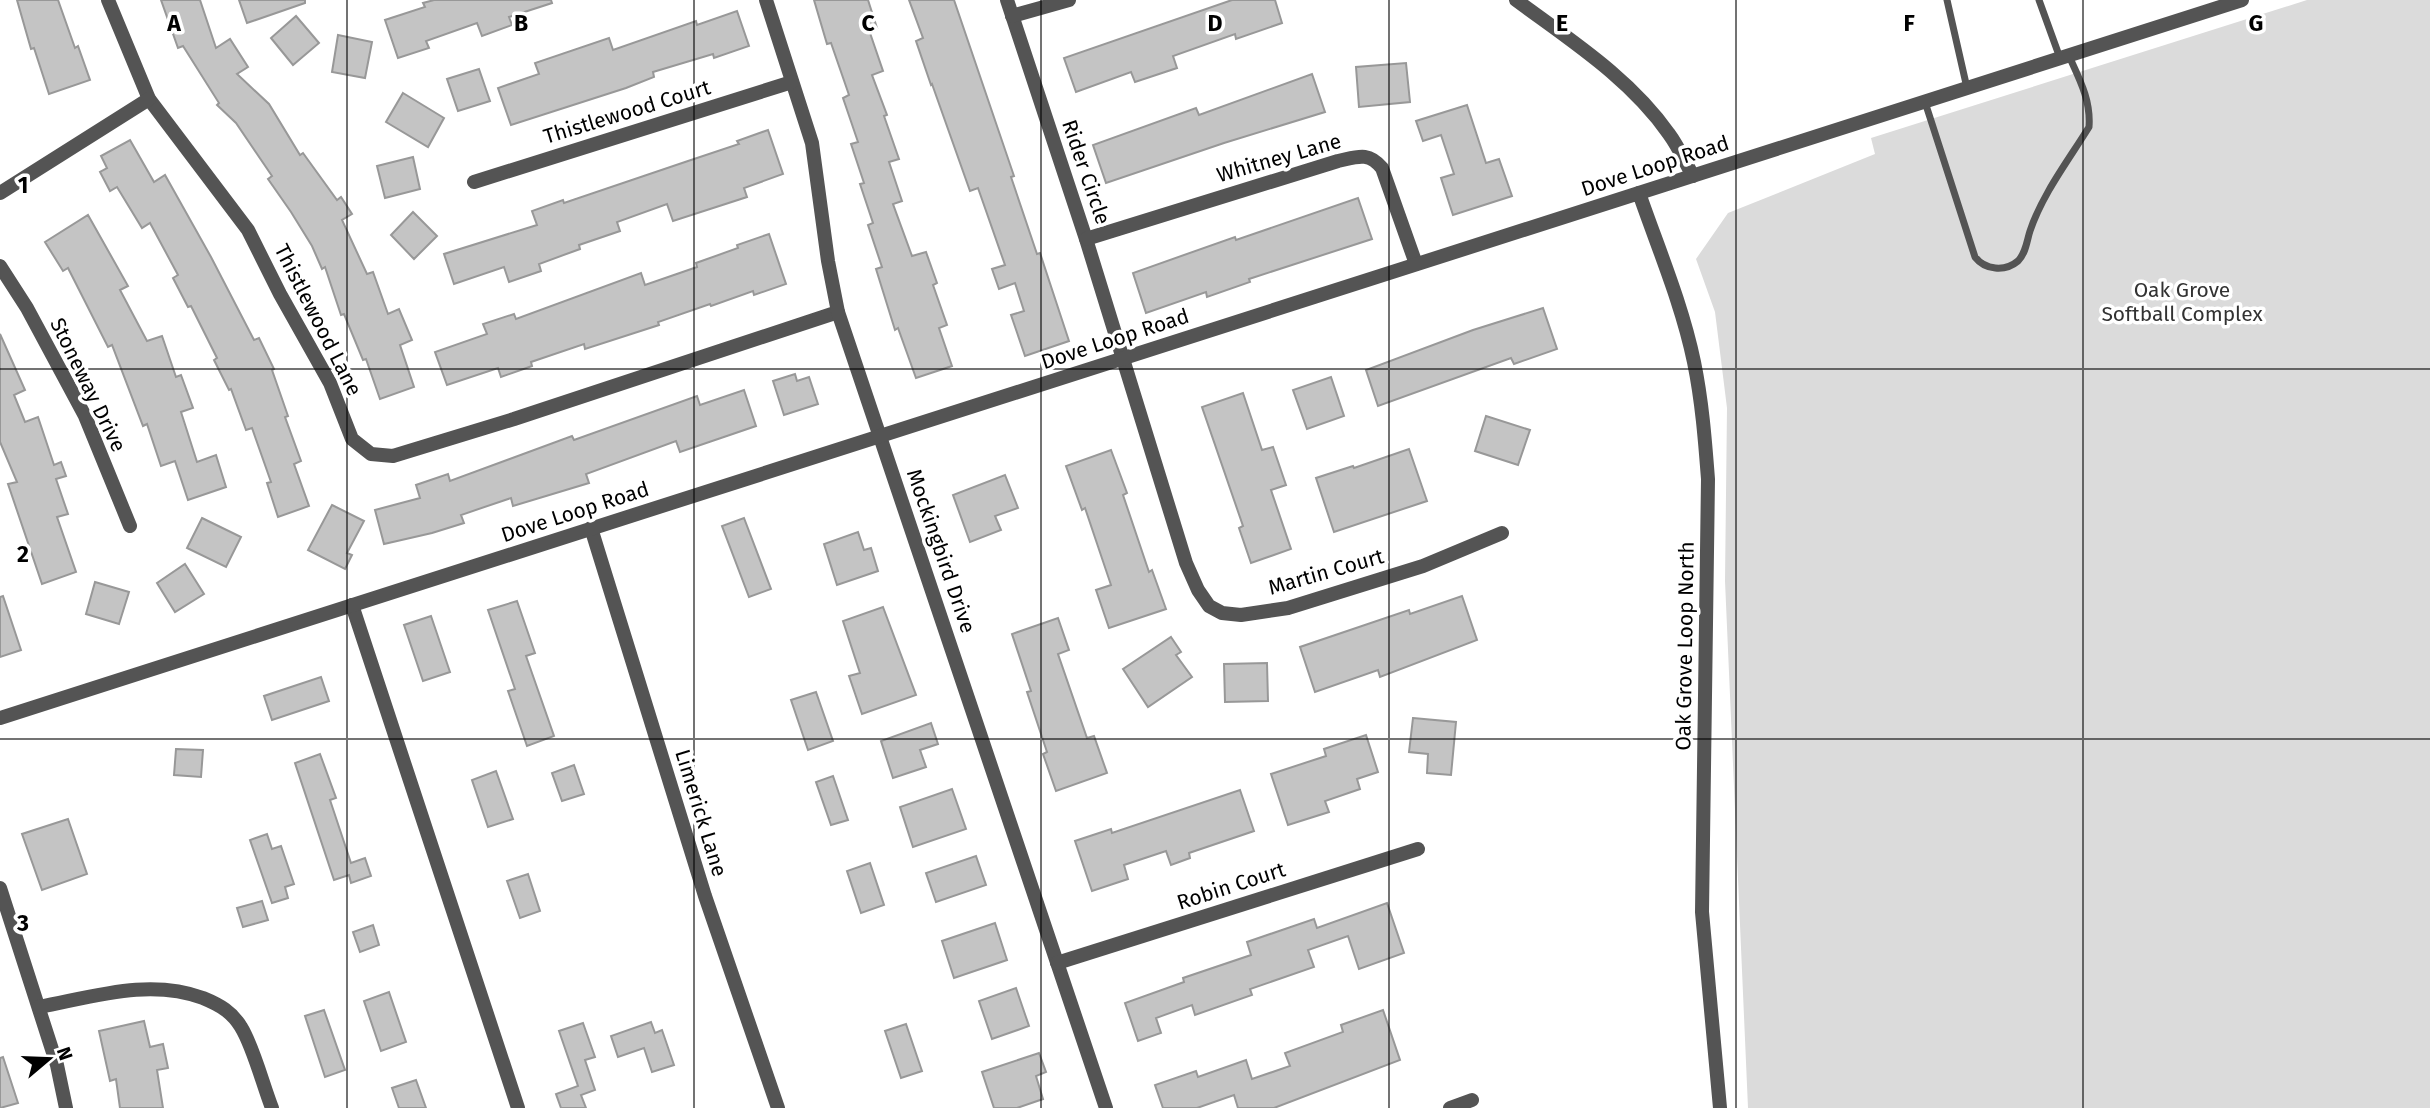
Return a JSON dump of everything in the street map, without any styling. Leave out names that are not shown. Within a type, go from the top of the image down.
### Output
[{"type":"street","name":"Thistlewood Lane","points":[[108,0],[149,99],[248,230],[330,383],[352,439],[371,454],[393,456],[433,444],[838,312]]},
{"type":"street","name":"Mockingbird Drive","points":[[766,0],[812,143],[828,261],[838,312],[1106,1108]]},
{"type":"street","name":"Rider Circle","points":[[1007,0],[1086,239],[1122,358]]},
{"type":"street","points":[[1012,16],[1069,0]]},
{"type":"street","points":[[1516,0],[1634,91],[1670,134],[1693,176]]},
{"type":"street","name":"Dove Loop Road","points":[[0,718],[2242,0]]},
{"type":"street","name":"Thistlewood Court","points":[[474,182],[792,82]]},
{"type":"street","points":[[0,193],[149,99]]},
{"type":"street","name":"Whitney Lane","points":[[1086,239],[1338,161],[1364,156],[1375,159],[1382,168],[1416,264]]},
{"type":"street","name":"Oak Grove Loop North","points":[[1639,193],[1678,305],[1693,360],[1703,416],[1708,479],[1702,912],[1720,1108]]},
{"type":"street","name":"Stoneway Drive","points":[[0,266],[27,309],[85,416],[130,526]]},
{"type":"street","name":"Martin Court","points":[[1122,358],[1186,563],[1198,590],[1209,606],[1222,613],[1241,615],[1289,608],[1423,566],[1502,533]]},
{"type":"street","name":"Limerick Lane","points":[[591,528],[705,896],[778,1108]]},
{"type":"street","points":[[352,605],[518,1108]]},
{"type":"street","name":"Robin Court","points":[[1057,963],[1418,849]]},
{"type":"street","points":[[0,888],[57,1065],[66,1108]]},
{"type":"street","points":[[39,1007],[134,989],[163,988],[189,993],[216,1003],[230,1012],[242,1028],[272,1108]]},
{"type":"street","points":[[1450,1108],[1472,1100]]},
{"type":"lane","points":[[1947,0],[1967,88]]},
{"type":"lane","points":[[1925,101],[1975,257],[1979,264],[1991,268],[2009,266],[2023,254],[2041,204],[2090,127],[2086,94],[2064,57],[2039,0]]},
{"type":"green space","name":"Oak Grove Softball Complex","points":[[2307,0],[2430,0],[2430,1108],[1748,1108],[1725,581],[1727,408],[1715,312],[1696,259],[1728,213],[1875,154],[1871,138]]},
{"type":"building","points":[[17,0],[58,0],[90,80],[49,94],[34,48],[31,49]]},
{"type":"building","points":[[161,0],[200,0],[216,48],[230,39],[248,67],[237,74],[269,104],[300,155],[303,153],[337,200],[341,197],[352,214],[342,220],[367,274],[373,272],[388,314],[399,309],[412,340],[400,345],[414,387],[380,399],[366,359],[363,360],[344,314],[341,315],[325,267],[322,269],[312,246],[268,179],[272,176],[236,123],[217,105],[219,103],[183,46],[178,48]]},
{"type":"building","points":[[239,0],[305,0],[305,3],[247,23]]},
{"type":"building","points":[[434,0],[551,0],[552,3],[509,17],[512,25],[482,36],[477,23],[426,41],[429,48],[398,58],[385,20],[425,7],[423,3]]},
{"type":"building","points":[[814,0],[868,0],[877,28],[869,30],[883,71],[872,75],[899,159],[889,162],[902,201],[893,204],[912,256],[926,252],[937,283],[933,285],[947,325],[939,328],[952,366],[916,378],[898,328],[895,330],[876,269],[882,267],[868,225],[873,223],[851,144],[858,142],[843,98],[849,95],[831,43],[827,44]]},
{"type":"building","points":[[909,0],[954,0],[1014,176],[1011,177],[1069,341],[1025,356],[1011,315],[1024,311],[1015,283],[999,289],[992,269],[1005,265],[978,188],[970,191],[931,85],[916,41],[923,38]]},
{"type":"building","points":[[1232,0],[1275,0],[1282,23],[1236,39],[1235,34],[1173,56],[1177,68],[1135,82],[1131,72],[1076,92],[1064,58]]},
{"type":"building","points":[[737,11],[749,46],[714,58],[713,54],[653,72],[654,77],[626,88],[511,125],[498,88],[539,74],[535,63],[609,38],[613,50],[696,21],[697,25]]},
{"type":"building","points":[[296,16],[319,43],[293,65],[271,38]]},
{"type":"building","points":[[338,35],[372,42],[365,78],[332,72]]},
{"type":"building","points":[[1406,63],[1410,102],[1359,107],[1356,67]]},
{"type":"building","points":[[479,69],[490,101],[458,111],[447,79]]},
{"type":"building","points":[[1312,74],[1325,112],[1106,183],[1093,145],[1196,108],[1199,115]]},
{"type":"building","points":[[403,93],[444,118],[428,147],[386,122]]},
{"type":"building","points":[[1467,105],[1486,163],[1499,159],[1512,196],[1453,215],[1441,178],[1454,174],[1441,135],[1423,141],[1416,121]]},
{"type":"building","points":[[768,130],[783,174],[744,188],[747,197],[673,221],[667,204],[617,222],[620,231],[579,245],[580,249],[539,264],[541,271],[509,282],[504,267],[454,284],[444,254],[537,225],[532,211],[563,200],[564,203],[739,144],[737,141]]},
{"type":"building","points":[[130,140],[154,182],[165,175],[254,340],[259,338],[274,369],[272,370],[288,416],[285,417],[301,461],[294,464],[309,506],[278,517],[267,483],[271,482],[252,428],[246,430],[231,389],[229,390],[214,360],[217,358],[191,306],[188,307],[173,278],[178,275],[150,223],[142,228],[117,187],[110,191],[100,172],[107,168],[101,156]]},
{"type":"building","points":[[413,157],[420,189],[385,198],[377,166]]},
{"type":"building","points":[[1358,198],[1372,239],[1249,279],[1250,282],[1207,297],[1206,292],[1146,313],[1133,273]]},
{"type":"building","points":[[413,212],[437,236],[414,259],[391,235]]},
{"type":"building","points":[[88,215],[128,286],[120,290],[147,341],[162,336],[176,377],[181,375],[193,408],[181,412],[197,462],[216,455],[226,487],[188,500],[175,461],[161,466],[147,424],[143,426],[112,345],[108,347],[68,268],[63,271],[45,242]]},
{"type":"building","points":[[769,234],[786,284],[754,295],[753,291],[711,306],[710,304],[658,322],[659,325],[585,349],[584,344],[531,362],[532,366],[501,377],[498,368],[447,385],[435,352],[487,334],[483,324],[514,314],[516,319],[641,273],[645,285],[697,267],[696,263]]},
{"type":"building","points":[[1543,308],[1557,349],[1514,364],[1511,358],[1378,406],[1366,370],[1473,330]]},
{"type":"building","points":[[0,334],[25,390],[14,395],[25,422],[38,417],[54,465],[61,462],[66,476],[56,479],[68,514],[57,517],[76,572],[42,584],[8,484],[17,482],[0,442]]},
{"type":"building","points":[[795,374],[797,381],[809,377],[818,404],[784,415],[773,381]]},
{"type":"building","points":[[1331,377],[1344,416],[1307,429],[1293,390]]},
{"type":"building","points":[[744,390],[756,426],[680,452],[676,441],[586,474],[589,483],[513,506],[511,498],[461,515],[464,523],[384,544],[375,510],[420,498],[416,485],[448,474],[450,481],[572,436],[574,440],[697,396],[700,405]]},
{"type":"building","points":[[1243,393],[1262,450],[1273,447],[1286,485],[1271,490],[1291,549],[1251,563],[1239,528],[1243,526],[1202,407]]},
{"type":"building","points":[[1486,416],[1530,430],[1518,465],[1475,451]]},
{"type":"building","points":[[1409,449],[1427,501],[1334,532],[1316,478]]},
{"type":"building","points":[[1111,450],[1127,493],[1123,495],[1149,572],[1152,570],[1166,609],[1109,628],[1096,590],[1111,585],[1085,508],[1082,510],[1066,466]]},
{"type":"building","points":[[1005,475],[1018,508],[995,516],[1001,530],[970,542],[953,495]]},
{"type":"building","points":[[332,505],[364,521],[347,553],[352,555],[345,569],[308,550]]},
{"type":"building","points":[[202,518],[241,537],[226,567],[187,548]]},
{"type":"building","points":[[744,518],[771,589],[749,597],[722,526]]},
{"type":"building","points":[[858,532],[864,550],[871,548],[878,571],[837,585],[824,544]]},
{"type":"building","points":[[185,564],[204,594],[175,612],[157,583]]},
{"type":"building","points":[[95,582],[129,592],[119,624],[86,614]]},
{"type":"building","points":[[3,596],[21,650],[0,657],[0,597]]},
{"type":"building","points":[[1462,596],[1477,640],[1380,677],[1378,670],[1315,692],[1300,647],[1409,610],[1410,614]]},
{"type":"building","points":[[517,601],[535,653],[526,656],[554,736],[527,746],[508,691],[515,689],[488,610]]},
{"type":"building","points":[[883,607],[916,695],[862,714],[849,676],[860,673],[843,621]]},
{"type":"building","points":[[431,616],[450,672],[423,681],[404,625]]},
{"type":"building","points":[[1058,618],[1069,650],[1058,654],[1087,738],[1094,736],[1107,773],[1056,791],[1043,754],[1047,752],[1027,692],[1031,691],[1012,634]]},
{"type":"building","points":[[1171,637],[1181,652],[1176,655],[1192,677],[1148,707],[1123,669]]},
{"type":"building","points":[[1267,663],[1268,701],[1225,702],[1224,664]]},
{"type":"building","points":[[321,677],[329,701],[272,720],[264,696]]},
{"type":"building","points":[[816,692],[833,741],[808,750],[791,700]]},
{"type":"building","points":[[1413,718],[1456,722],[1451,775],[1427,773],[1428,754],[1409,752]]},
{"type":"building","points":[[931,723],[938,744],[920,750],[926,767],[893,778],[881,741]]},
{"type":"building","points":[[1366,735],[1378,772],[1357,779],[1360,789],[1325,801],[1329,812],[1288,825],[1271,774],[1326,756],[1324,749]]},
{"type":"building","points":[[176,749],[203,750],[201,777],[174,775]]},
{"type":"building","points":[[320,754],[336,798],[330,800],[351,863],[365,858],[371,876],[351,883],[349,875],[334,880],[295,763]]},
{"type":"building","points":[[574,765],[584,794],[562,801],[552,773]]},
{"type":"building","points":[[496,771],[513,819],[488,827],[472,780]]},
{"type":"building","points":[[833,776],[848,820],[831,825],[816,782]]},
{"type":"building","points":[[952,789],[966,829],[913,847],[900,807]]},
{"type":"building","points":[[1240,790],[1254,831],[1189,853],[1190,858],[1171,865],[1166,851],[1124,865],[1128,879],[1092,891],[1075,841],[1111,829],[1112,833]]},
{"type":"building","points":[[68,819],[87,874],[42,890],[22,834]]},
{"type":"building","points":[[267,834],[272,849],[281,846],[294,884],[285,887],[288,898],[272,903],[250,840]]},
{"type":"building","points":[[976,856],[986,885],[936,902],[926,873]]},
{"type":"building","points":[[870,863],[884,905],[861,913],[847,871]]},
{"type":"building","points":[[528,874],[540,911],[520,918],[507,881]]},
{"type":"building","points":[[262,901],[268,920],[243,927],[237,908]]},
{"type":"building","points":[[1387,903],[1404,953],[1359,969],[1348,936],[1308,950],[1314,967],[1250,989],[1252,995],[1195,1015],[1192,1005],[1156,1018],[1161,1033],[1138,1041],[1125,1003],[1184,982],[1183,978],[1251,955],[1247,942],[1314,919],[1317,928]]},
{"type":"building","points":[[995,923],[1007,960],[954,978],[942,941]]},
{"type":"building","points":[[373,925],[379,945],[360,952],[353,932]]},
{"type":"building","points":[[1016,988],[1029,1026],[992,1039],[979,1001]]},
{"type":"building","points":[[389,992],[406,1042],[381,1051],[364,1001]]},
{"type":"building","points":[[324,1010],[345,1070],[325,1077],[305,1016]]},
{"type":"building","points":[[1383,1010],[1400,1060],[1274,1108],[1238,1108],[1234,1095],[1197,1108],[1163,1108],[1155,1085],[1196,1071],[1198,1077],[1246,1060],[1252,1079],[1290,1066],[1285,1053],[1343,1032],[1341,1025]]},
{"type":"building","points":[[144,1021],[150,1047],[163,1044],[168,1068],[157,1070],[163,1108],[120,1108],[116,1079],[110,1081],[99,1031]]},
{"type":"building","points":[[651,1022],[655,1033],[662,1030],[674,1065],[652,1072],[644,1048],[618,1057],[611,1036]]},
{"type":"building","points":[[583,1023],[595,1057],[585,1060],[595,1090],[581,1095],[586,1108],[561,1108],[556,1094],[578,1086],[559,1031]]},
{"type":"building","points":[[906,1024],[922,1071],[901,1078],[885,1031]]},
{"type":"building","points":[[1039,1053],[1046,1072],[1036,1076],[1043,1099],[1017,1108],[994,1108],[982,1072]]},
{"type":"building","points":[[3,1057],[18,1103],[0,1108],[0,1058]]},
{"type":"building","points":[[416,1080],[426,1108],[399,1108],[392,1088]]}]
